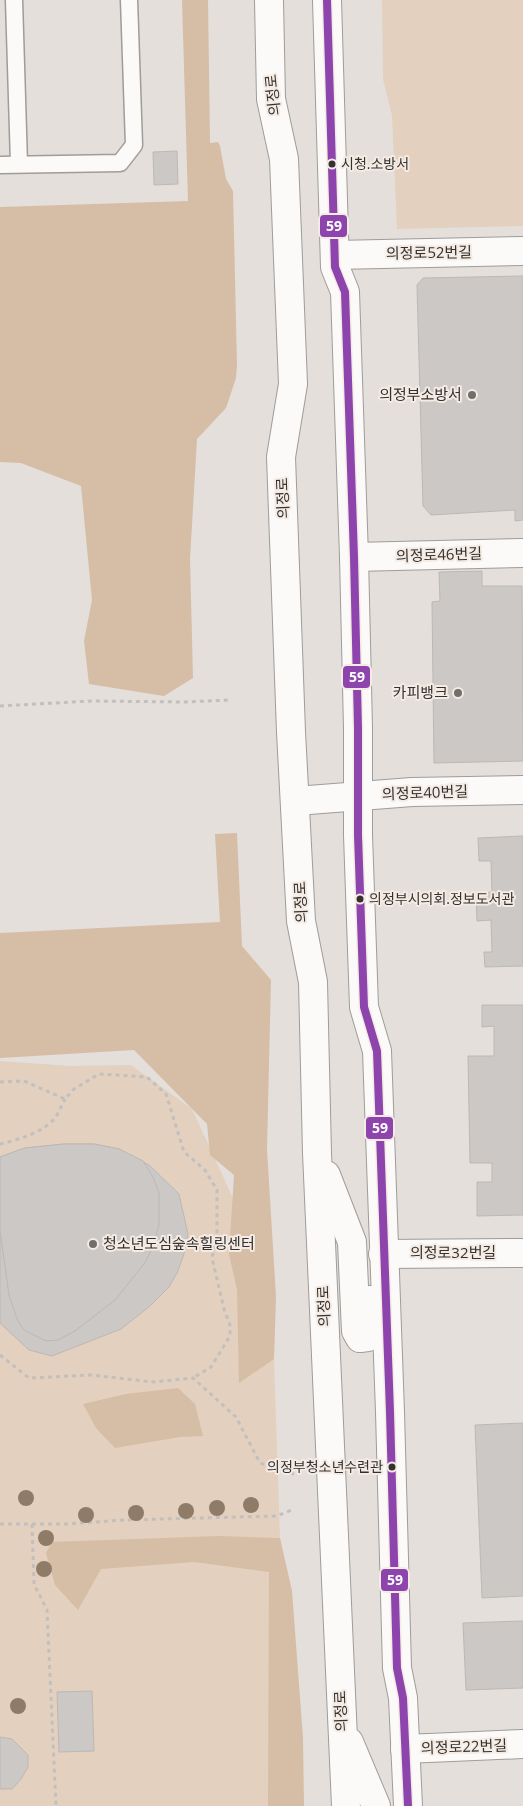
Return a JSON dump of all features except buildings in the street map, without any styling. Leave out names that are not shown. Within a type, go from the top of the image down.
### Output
[{"type":"street","name":"의정로","points":[[269,0],[271,99],[284,159],[293,384],[281,457],[291,732],[301,921],[313,982],[317,1153],[346,1806]]},
{"type":"street","points":[[327,0],[335,267],[345,292],[354,557],[359,796],[358,836],[364,1007],[377,1051],[390,1412],[396,1668],[403,1698],[408,1806]]},
{"type":"street","name":"의정로52번길","points":[[335,255],[523,251]]},
{"type":"street","name":"의정로46번길","points":[[354,557],[523,553]]},
{"type":"street","name":"의정로40번길","points":[[296,801],[412,792],[523,790]]},
{"type":"street","points":[[317,1153],[352,1242],[356,1331],[360,1338],[368,1337],[371,1329],[370,1285],[383,1254]]},
{"type":"street","name":"의정로32번길","points":[[383,1254],[523,1253]]},
{"type":"street","points":[[342,1725],[376,1806]]},
{"type":"street","name":"의정로22번길","points":[[405,1749],[523,1744]]},
{"type":"street","points":[[392,1806],[405,1749]]},
{"type":"lane","points":[[14,0],[19,164]]},
{"type":"lane","points":[[0,164],[120,163],[134,145],[129,0]]},
{"type":"path","points":[[0,706],[91,701],[185,702],[229,700]]},
{"type":"path","points":[[0,1144],[18,1139],[48,1124],[56,1117],[65,1099],[74,1089],[99,1074],[147,1077],[166,1094],[184,1152],[205,1170],[217,1190],[217,1236],[212,1258],[230,1325],[230,1336],[211,1367],[193,1378],[153,1382],[91,1375],[29,1378],[0,1355]]},
{"type":"path","points":[[0,1082],[24,1081],[65,1099]]},
{"type":"path","points":[[193,1378],[236,1417],[260,1463],[294,1474]]},
{"type":"path","points":[[0,1524],[277,1516],[294,1509]]},
{"type":"path","points":[[32,1524],[34,1584],[47,1610],[56,1806]]},
{"type":"shaded area","points":[[182,0],[208,0],[210,143],[218,142],[220,146],[226,179],[233,191],[237,365],[236,378],[226,408],[197,439],[190,559],[193,678],[164,696],[89,684],[84,641],[92,600],[81,486],[21,463],[0,462],[0,207],[188,201]]},
{"type":"shaded area","points":[[382,0],[523,0],[523,226],[397,229],[392,115],[383,79]]},
{"type":"shaded area","points":[[237,833],[242,946],[271,980],[267,1149],[276,1297],[274,1359],[239,1383],[237,1290],[229,1254],[234,1175],[210,1155],[207,1124],[134,1050],[0,1058],[0,933],[220,922],[215,834]]},
{"type":"shaded area","name":"의정부청소년수련관","points":[[0,1061],[70,1066],[131,1065],[192,1109],[232,1196],[274,1359],[289,1806],[0,1806]]},
{"type":"shaded area","points":[[178,1388],[195,1404],[203,1436],[180,1437],[115,1448],[96,1428],[83,1404],[126,1394]]},
{"type":"shaded area","points":[[218,1536],[280,1538],[292,1591],[303,1738],[304,1806],[268,1806],[269,1572],[194,1562],[101,1569],[78,1610],[55,1585],[46,1553],[52,1542]]},
{"type":"transit line","name":"59","points":[[327,0],[335,267],[345,292],[354,557],[358,728],[358,835],[364,1007],[377,1051],[397,1668],[403,1698],[408,1806]]},
{"type":"place","name":"시청.소방서","points":[[332,164]]},
{"type":"place","name":"의정부소방서","points":[[472,395]]},
{"type":"place","name":"카피뱅크","points":[[458,693]]},
{"type":"place","name":"의정부시의회.정보도서관","points":[[360,899]]},
{"type":"place","name":"청소년도심숲속힐링센터","points":[[93,1244]]},
{"type":"place","name":"의정부청소년수련관","points":[[392,1467]]}]
